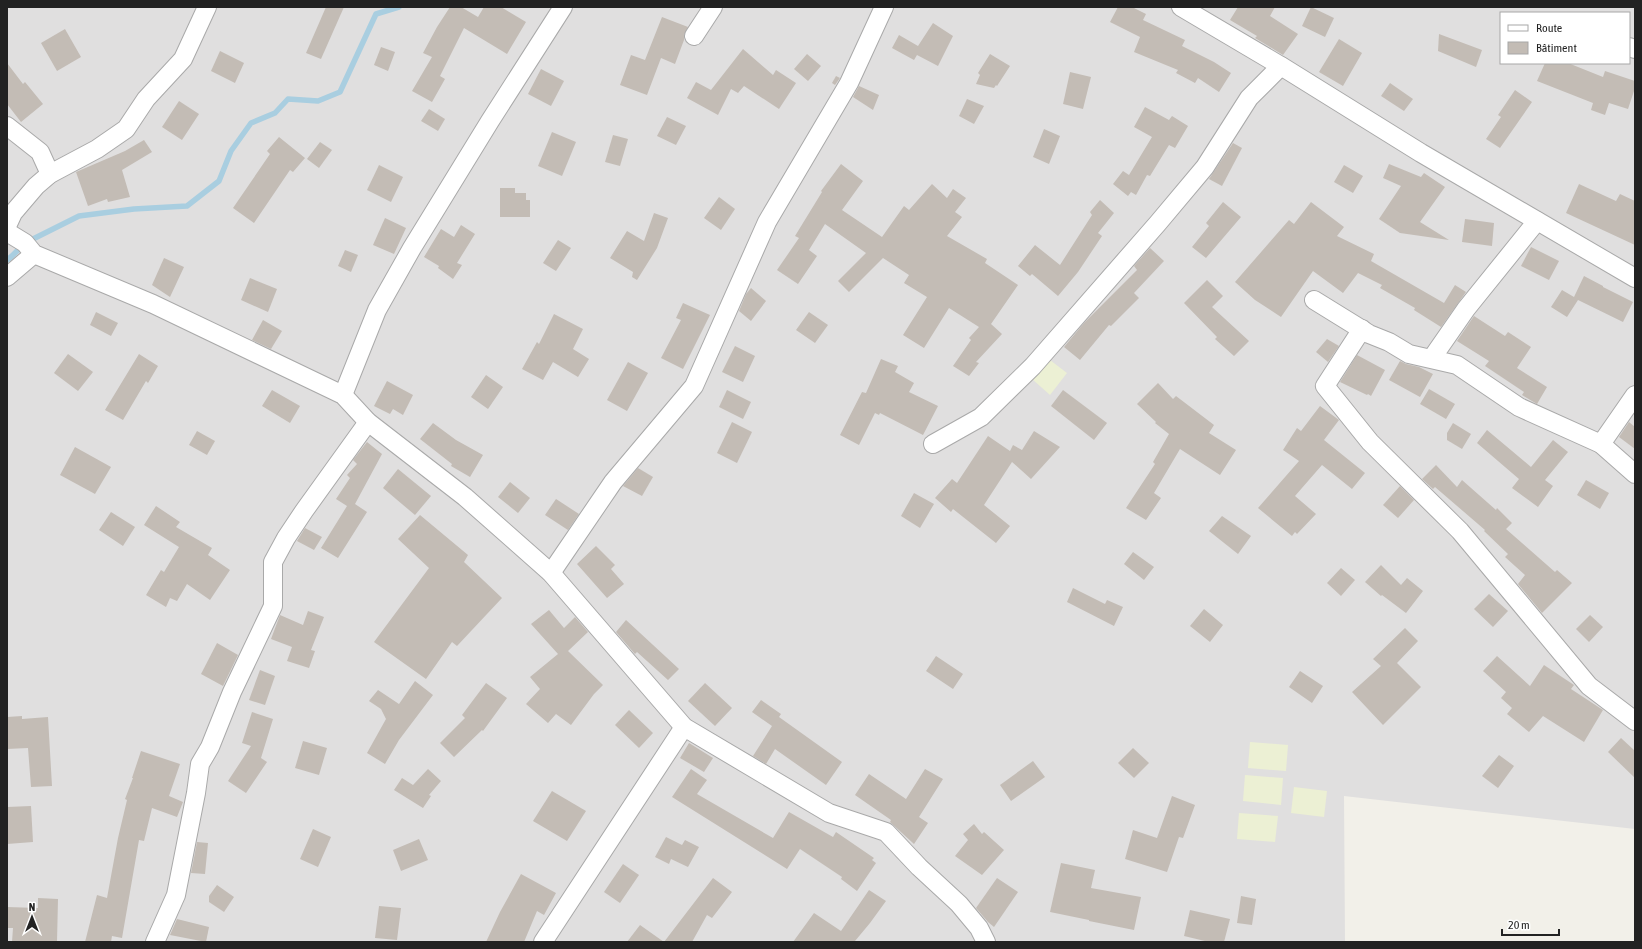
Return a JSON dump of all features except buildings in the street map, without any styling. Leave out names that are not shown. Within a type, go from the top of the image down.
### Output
[{"type":"street","points":[[7,226],[13,213],[36,186],[50,174],[97,149],[126,129],[146,99],[183,59],[207,7]]},
{"type":"street","points":[[343,394],[377,310],[408,255],[490,121],[563,7]]},
{"type":"street","points":[[694,36],[713,7]]},
{"type":"street","points":[[551,573],[613,482],[694,386],[767,222],[848,83],[884,7]]},
{"type":"street","points":[[1181,7],[1281,66],[1421,153],[1635,278]]},
{"type":"street","points":[[934,444],[981,417],[1033,366],[1196,178],[1205,167],[1249,98],[1281,66]]},
{"type":"street","points":[[7,126],[40,152],[50,174]]},
{"type":"street","points":[[1432,358],[1466,309],[1537,221]]},
{"type":"street","points":[[7,232],[25,243],[34,254],[154,304],[343,394],[368,422],[464,497],[551,573],[684,727],[830,813],[886,832],[919,867],[959,904],[980,928],[986,942]]},
{"type":"street","points":[[7,277],[34,254]]},
{"type":"street","points":[[1314,300],[1362,329],[1409,354],[1432,358],[1457,365],[1519,407],[1601,444],[1635,474]]},
{"type":"street","points":[[1362,329],[1325,386],[1370,442],[1460,531],[1589,686],[1635,721]]},
{"type":"street","points":[[1601,444],[1635,395]]},
{"type":"street","points":[[155,942],[176,895],[196,793],[200,764],[210,747],[232,692],[273,606],[273,562],[286,538],[304,511],[368,422]]},
{"type":"street","points":[[543,942],[684,727]]},
{"type":"shaded area","points":[[7,7],[1635,7],[1635,829],[1344,796],[1345,942],[7,942]]},
{"type":"green space","points":[[1050,360],[1067,373],[1050,395],[1032,379]]},
{"type":"green space","points":[[1250,742],[1288,745],[1286,771],[1248,768]]},
{"type":"green space","points":[[1245,775],[1283,778],[1281,805],[1243,801]]},
{"type":"green space","points":[[1294,787],[1327,791],[1324,817],[1291,813]]},
{"type":"green space","points":[[1239,813],[1278,816],[1275,842],[1237,839]]},
{"type":"waterway","points":[[7,260],[25,243],[79,216],[134,209],[187,206],[219,181],[231,151],[251,123],[275,113],[288,99],[318,101],[340,92],[376,14],[399,7]]}]
